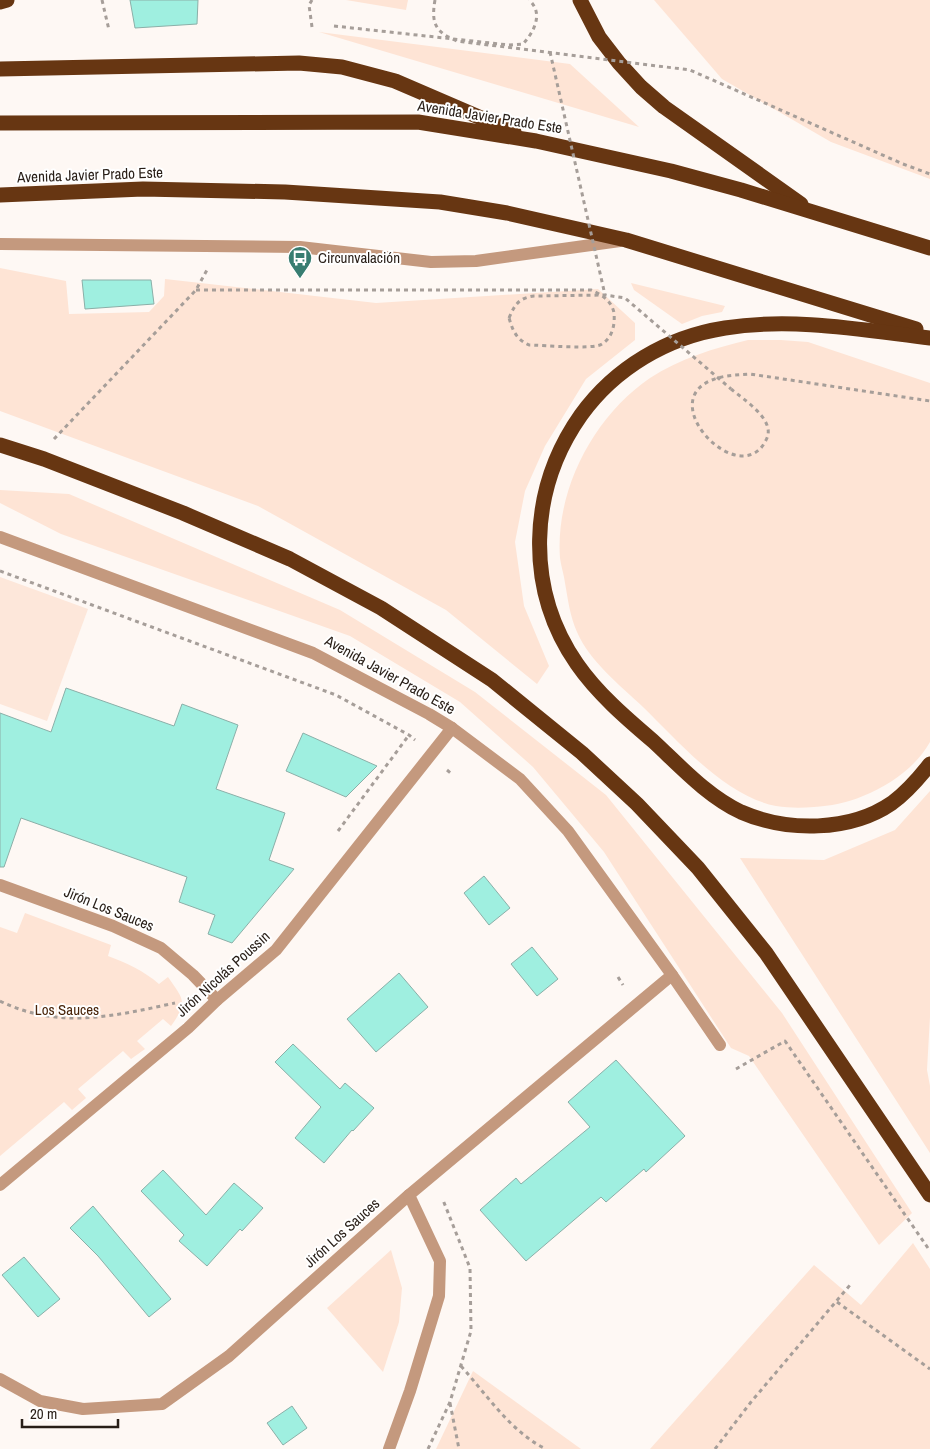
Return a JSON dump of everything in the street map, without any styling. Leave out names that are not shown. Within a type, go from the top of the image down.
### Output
[{"type":"highway","points":[[0,2],[7,0]]},
{"type":"highway","points":[[580,0],[599,37],[641,87],[664,107],[812,212]]},
{"type":"highway","points":[[0,69],[299,63],[342,67],[395,81],[536,141]]},
{"type":"highway","name":"Avenida Javier Prado Este","points":[[0,123],[418,122],[536,141],[670,171],[930,248]]},
{"type":"highway","name":"Avenida Javier Prado Este","points":[[0,195],[153,189],[285,192],[440,202],[508,213],[626,240],[765,281],[930,334]]},
{"type":"highway","points":[[930,338],[827,326],[787,324],[726,328],[704,333],[653,351],[638,360],[603,388],[572,428],[553,468],[540,516],[539,562],[546,600],[553,622],[578,666],[594,685],[645,735],[721,800],[741,812],[763,820],[808,825],[841,823],[862,818],[892,803],[907,790],[930,764]]},
{"type":"highway","points":[[0,445],[44,460],[182,514],[290,559],[381,608],[492,680],[537,716],[582,753],[637,804],[698,868],[766,953],[930,1196]]},
{"type":"street","name":"Avenida Javier Prado Este","points":[[0,244],[300,246],[432,262],[476,261],[626,240]]},
{"type":"street","name":"Avenida Javier Prado Este","points":[[0,537],[313,653],[452,728],[520,780],[568,831],[720,1045]]},
{"type":"street","name":"Jirón Nicolás Poussin","points":[[0,1186],[188,1028],[217,1000],[276,950],[452,728]]},
{"type":"street","name":"Jirón Los Sauces","points":[[0,885],[114,926],[161,948],[193,975],[217,1000]]},
{"type":"street","name":"Jirón Los Sauces","points":[[0,1379],[40,1401],[82,1409],[162,1404],[229,1356],[409,1195],[672,975]]},
{"type":"street","points":[[389,1449],[410,1391],[439,1296],[440,1261],[409,1195]]},
{"type":"path","points":[[102,0],[109,30]]},
{"type":"path","points":[[312,0],[310,5],[312,27]]},
{"type":"path","points":[[435,0],[433,11],[434,24],[444,35],[457,41],[690,70],[930,174]]},
{"type":"path","points":[[334,26],[510,45],[523,44],[530,37],[537,18],[537,9],[529,0]]},
{"type":"path","points":[[550,52],[605,295]]},
{"type":"path","points":[[51,444],[55,437],[196,290],[204,277],[216,246]]},
{"type":"path","points":[[196,290],[591,290],[602,294],[608,302],[613,309],[615,324],[610,335],[602,344],[591,347],[529,345],[520,341],[514,332],[509,318],[515,304],[524,297],[534,296],[596,295],[605,295],[624,298],[674,340],[696,359],[710,371],[717,377],[724,383],[731,389],[759,412],[767,423],[769,434],[764,446],[753,455],[742,457],[721,449],[710,440],[696,422],[691,406],[694,394],[711,380],[720,378],[728,376],[750,374],[930,400]]},
{"type":"path","points":[[0,571],[336,695],[409,735],[336,834]]},
{"type":"path","points":[[0,1000],[11,1006],[38,1015],[70,1019],[109,1017],[175,1003]]},
{"type":"path","points":[[736,1069],[785,1041],[930,1251]]},
{"type":"path","points":[[715,1449],[751,1402],[850,1285]]},
{"type":"path","points":[[837,1302],[930,1369]]},
{"type":"path","points":[[461,1366],[508,1419],[535,1444],[546,1449]]},
{"type":"path","points":[[428,1449],[450,1402],[459,1449]]},
{"type":"shaded area","points":[[0,577],[88,609],[47,721],[0,704]]},
{"type":"green space","points":[[346,0],[408,0],[406,10]]},
{"type":"green space","points":[[654,0],[930,0],[930,179],[831,142],[722,79]]},
{"type":"green space","points":[[319,32],[570,64],[639,127]]},
{"type":"green space","points":[[0,268],[66,281],[69,314],[149,312],[164,296],[165,279],[376,303],[598,289],[635,323],[635,340],[586,379],[545,446],[525,491],[515,542],[524,606],[549,666],[537,684],[446,610],[258,506],[0,411]]},
{"type":"green space","points":[[631,283],[725,306],[722,312],[702,316],[682,324],[634,290]]},
{"type":"green space","points":[[748,340],[808,342],[930,383],[930,742],[917,760],[892,781],[873,792],[832,805],[790,807],[776,806],[757,800],[721,780],[687,751],[606,672],[583,643],[573,620],[560,561],[560,532],[564,507],[572,481],[582,457],[612,413],[630,394],[661,371],[697,355]]},
{"type":"green space","points":[[0,490],[69,494],[340,610],[475,692],[606,795],[782,1013],[912,1213],[879,1245],[749,1056],[731,1048],[604,852],[533,767],[460,702],[350,636],[61,534],[0,503]]},
{"type":"green space","points":[[930,791],[930,1017],[927,1070],[930,1086],[930,1153],[740,858],[824,860],[895,830]]},
{"type":"green space","name":"Los Sauces","points":[[25,913],[111,945],[108,956],[135,968],[159,984],[168,977],[178,991],[182,1006],[171,1026],[163,1019],[137,1041],[145,1049],[131,1059],[123,1051],[78,1089],[86,1098],[72,1110],[64,1102],[0,1156],[0,927],[17,933]]},
{"type":"green space","points":[[913,1243],[930,1269],[930,1449],[650,1449],[814,1265],[861,1305]]},
{"type":"green space","points":[[391,1250],[402,1288],[399,1322],[383,1372],[327,1308]]},
{"type":"green space","points":[[473,1371],[581,1449],[436,1449]]},
{"type":"building","points":[[130,0],[198,0],[197,24],[135,28]]},
{"type":"building","points":[[82,280],[151,280],[154,304],[85,309]]},
{"type":"building","points":[[66,688],[174,726],[182,704],[238,725],[216,789],[285,813],[269,860],[294,869],[232,943],[208,934],[215,915],[179,902],[187,877],[21,818],[4,867],[0,867],[0,713],[51,732]]},
{"type":"building","points":[[303,733],[377,766],[346,797],[286,771]]},
{"type":"building","points":[[484,876],[510,908],[489,925],[464,893]]},
{"type":"building","points":[[532,947],[558,979],[537,996],[511,964]]},
{"type":"building","points":[[399,973],[428,1007],[376,1052],[347,1019]]},
{"type":"building","points":[[293,1044],[340,1089],[345,1083],[374,1108],[324,1163],[295,1138],[321,1107],[275,1062]]},
{"type":"building","points":[[616,1060],[685,1136],[646,1172],[644,1169],[606,1202],[601,1197],[526,1261],[480,1210],[516,1178],[521,1184],[590,1127],[568,1102]]},
{"type":"building","points":[[163,1170],[206,1215],[234,1183],[263,1208],[242,1231],[240,1229],[207,1266],[179,1241],[184,1235],[141,1191]]},
{"type":"building","points":[[93,1206],[171,1299],[149,1317],[98,1256],[70,1228]]},
{"type":"building","points":[[24,1257],[60,1299],[38,1317],[2,1275]]},
{"type":"building","points":[[292,1406],[307,1428],[283,1445],[267,1423]]},
{"type":"place","name":"Circunvalación","points":[[300,279]]}]
